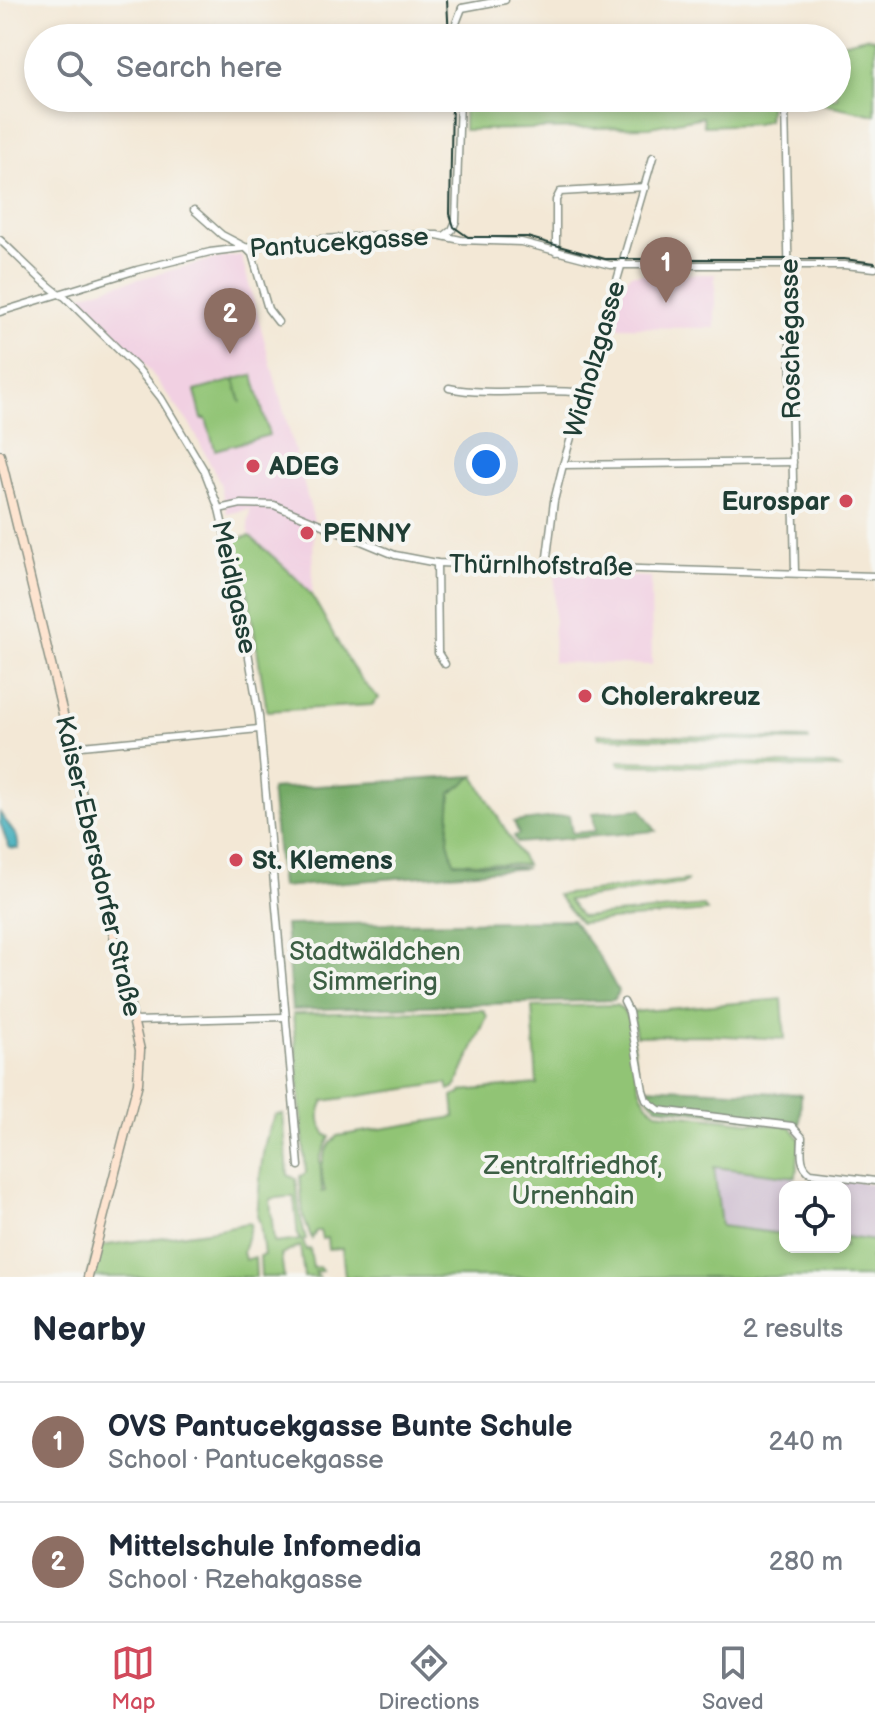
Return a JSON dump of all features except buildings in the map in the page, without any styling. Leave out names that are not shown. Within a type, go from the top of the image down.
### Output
[{"type":"main road","name":"Kaiser-Ebersdorfer Straße","points":[[0,455],[141,1054],[138,1083],[89,1262],[88,1277]]},
{"type":"street","points":[[456,24],[461,4],[505,0]]},
{"type":"street","points":[[444,236],[456,221],[460,112]]},
{"type":"street","name":"Roschégasse","points":[[785,112],[795,573]]},
{"type":"street","name":"Widholzgasse","points":[[546,565],[554,501],[563,465],[653,157]]},
{"type":"street","points":[[556,252],[558,193],[564,190],[646,187]]},
{"type":"street","points":[[194,210],[222,235],[252,254],[268,309],[278,322]]},
{"type":"street","name":"Pantucekgasse","points":[[0,312],[178,259],[245,247],[383,235],[521,242],[601,265],[844,265],[875,268]]},
{"type":"street","name":"Meidlgasse","points":[[0,240],[107,336],[138,369],[161,398],[198,458],[219,509],[248,643],[259,716],[299,1166]]},
{"type":"street","points":[[449,388],[466,392],[563,390],[582,393]]},
{"type":"street","points":[[563,465],[793,462]]},
{"type":"street","name":"Thürnlhofstraße","points":[[219,509],[257,503],[274,505],[395,555],[437,563],[875,576]]},
{"type":"street","points":[[437,563],[438,653],[445,664]]},
{"type":"street","points":[[71,747],[259,729]]},
{"type":"street","points":[[624,1002],[629,1012],[643,1090],[652,1106],[659,1110],[792,1126],[802,1137],[802,1164],[811,1173],[875,1181]]},
{"type":"street","points":[[135,1021],[286,1017]]},
{"type":"shaded area","points":[[241,255],[314,521],[312,595],[250,536],[250,509],[227,514],[220,483],[191,426],[147,367],[81,298],[82,295],[115,285]]},
{"type":"shaded area","points":[[631,274],[715,274],[715,328],[611,327],[625,279]]},
{"type":"shaded area","points":[[555,574],[651,577],[652,665],[553,662]]},
{"type":"shaded area","points":[[714,1166],[796,1177],[795,1181],[779,1181],[779,1234],[721,1226]]},
{"type":"shaded area","points":[[813,1176],[875,1184],[875,1241],[851,1238],[851,1181],[812,1181]]},
{"type":"green space","points":[[866,37],[875,39],[875,115],[851,110],[851,41]]},
{"type":"green space","points":[[464,112],[769,112],[768,120],[756,124],[704,126],[703,117],[650,127],[464,130]]},
{"type":"green space","points":[[253,375],[269,435],[215,450],[195,391],[234,380],[241,403],[235,379]]},
{"type":"green space","points":[[250,536],[308,591],[350,663],[379,698],[372,705],[267,711],[248,594],[235,539]]},
{"type":"green space","points":[[598,734],[809,739],[809,741],[599,738]]},
{"type":"green space","points":[[618,761],[834,765],[839,768],[619,765]]},
{"type":"green space","points":[[474,776],[526,865],[454,862],[448,841],[451,793]]},
{"type":"green space","points":[[474,776],[451,793],[448,841],[454,862],[527,868],[281,887],[271,789]]},
{"type":"green space","points":[[641,809],[656,831],[517,843],[514,836],[519,834],[514,822],[569,815],[572,833],[595,831],[593,813]]},
{"type":"green space","points":[[688,880],[682,884],[568,900],[581,917],[704,906],[707,911],[580,923],[557,895]]},
{"type":"green space","name":"Stadtwäldchen Simmering","points":[[572,920],[600,958],[618,991],[614,1000],[292,1010],[285,925]]},
{"type":"green space","points":[[782,999],[785,1039],[636,1036],[632,1012]]},
{"type":"green space","name":"Zentralfriedhof, Urnenhain","points":[[616,1005],[625,1013],[630,1025],[640,1089],[646,1102],[657,1112],[791,1127],[800,1139],[796,1177],[714,1167],[721,1226],[779,1234],[779,1253],[851,1253],[851,1238],[875,1241],[871,1277],[345,1277],[342,1248],[328,1249],[327,1238],[322,1239],[320,1231],[316,1231],[312,1239],[303,1216],[300,1176],[306,1173],[293,1014],[483,1010],[487,1016],[456,1087],[449,1090],[447,1083],[324,1101],[320,1123],[330,1137],[320,1158],[322,1192],[325,1191],[323,1161],[337,1136],[455,1117],[453,1096],[461,1094],[461,1091],[537,1084],[532,1007]]},
{"type":"green space","points":[[644,1087],[801,1094],[800,1124],[657,1107]]},
{"type":"green space","points":[[283,1114],[288,1175],[296,1179],[306,1239],[303,1241],[306,1250],[310,1249],[313,1268],[319,1267],[322,1271],[315,1272],[319,1277],[304,1277],[300,1246],[281,1255],[284,1277],[261,1277],[260,1256],[264,1255],[257,1216],[260,1178],[267,1137],[276,1115]],"holes":[[[294,1197],[298,1237],[301,1240],[274,1243],[270,1199]]]},
{"type":"green space","points":[[251,1224],[243,1252],[245,1260],[255,1257],[256,1277],[88,1277],[94,1247]]},
{"type":"water","points":[[0,813],[17,837],[19,849],[9,848]]},
{"type":"tram line","points":[[447,0],[448,24]]},
{"type":"tram line","points":[[452,112],[450,214],[454,227],[468,237],[527,237],[605,259],[844,259],[875,263]]},
{"type":"place","name":"OVS Pantucekgasse Bunte Schule","points":[[666,303]]},
{"type":"place","name":"Mittelschule Infomedia","points":[[230,354]]},
{"type":"place","name":"ADEG","points":[[253,466]]},
{"type":"place","name":"Eurospar","points":[[846,501]]},
{"type":"place","name":"PENNY","points":[[307,533]]},
{"type":"place","name":"Cholerakreuz","points":[[585,696]]},
{"type":"place","name":"St. Klemens","points":[[236,860]]}]
